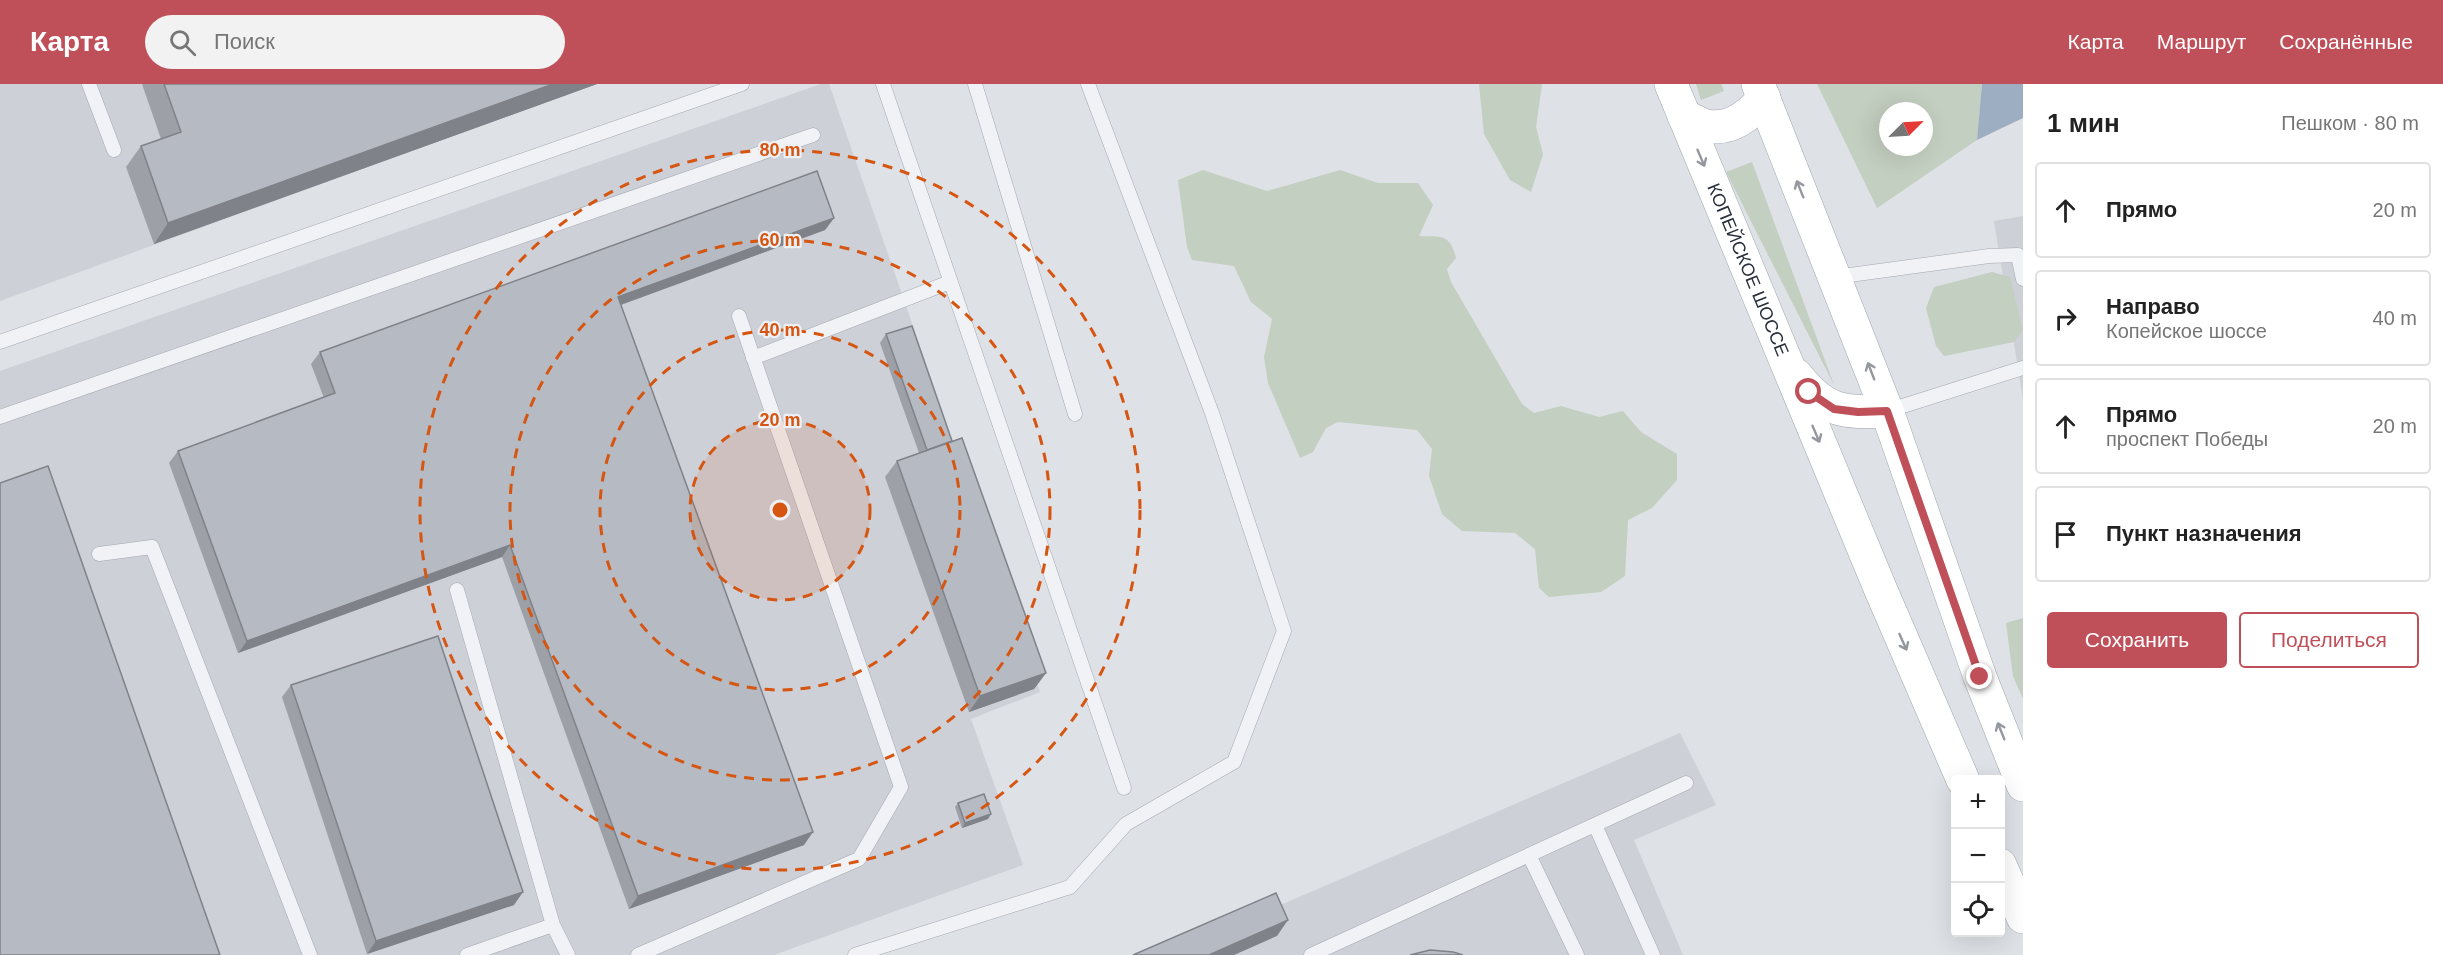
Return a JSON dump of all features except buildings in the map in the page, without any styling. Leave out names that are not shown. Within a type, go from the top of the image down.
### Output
[{"type":"main road","name":"КОПЕЙСКОЕ ШОССЕ","points":[[1671,84],[1880,588],[1961,775]]},
{"type":"main road","points":[[1684,116],[1707,126],[1732,124],[1752,113],[1761,91]]},
{"type":"main road","points":[[1761,91],[1887,411],[1980,677],[2023,785]]},
{"type":"main road","points":[[1787,364],[1809,392],[1834,409],[1858,412],[1887,411]]},
{"type":"main road","points":[[2005,874],[2023,916]]},
{"type":"lane","points":[[89,84],[114,150]]},
{"type":"lane","points":[[0,342],[742,84]]},
{"type":"lane","points":[[883,84],[1124,788]]},
{"type":"lane","points":[[975,84],[1075,414]]},
{"type":"lane","points":[[855,955],[1070,886],[1126,824],[1234,762],[1284,631],[1212,412],[1088,84]]},
{"type":"lane","points":[[0,417],[813,135]]},
{"type":"lane","points":[[1835,277],[1989,256],[2018,255],[2023,279]]},
{"type":"lane","points":[[753,358],[950,282]]},
{"type":"lane","points":[[638,955],[859,859],[901,787],[739,316]]},
{"type":"lane","points":[[1887,411],[2023,368]]},
{"type":"lane","points":[[99,554],[152,547],[310,955]]},
{"type":"lane","points":[[457,590],[553,925],[568,955]]},
{"type":"lane","points":[[1311,955],[1686,783]]},
{"type":"lane","points":[[1594,825],[1653,955]]},
{"type":"lane","points":[[1530,855],[1577,955]]},
{"type":"lane","points":[[467,955],[553,925]]},
{"type":"shaded area","points":[[0,84],[596,84],[0,301]]},
{"type":"shaded area","points":[[821,84],[829,84],[1040,692],[971,719],[1023,865],[774,955],[0,955],[0,371]]},
{"type":"shaded area","points":[[2023,216],[2023,399],[1994,221]]},
{"type":"shaded area","points":[[1680,733],[1716,805],[1634,840],[1683,955],[1164,955]]},
{"type":"green space","points":[[1479,84],[1542,84],[1536,127],[1543,154],[1531,192],[1510,180],[1484,134]]},
{"type":"green space","points":[[1696,84],[1721,84],[1724,91],[1701,100]]},
{"type":"green space","points":[[1817,84],[1982,84],[1977,140],[1877,208]]},
{"type":"green space","points":[[1752,162],[1834,385],[1726,172]]},
{"type":"green space","points":[[1203,170],[1267,191],[1340,170],[1378,183],[1418,183],[1433,205],[1419,236],[1444,238],[1451,244],[1456,258],[1447,269],[1451,282],[1522,404],[1534,413],[1561,406],[1599,417],[1623,411],[1641,432],[1677,454],[1677,480],[1652,508],[1628,520],[1625,576],[1601,592],[1549,597],[1539,588],[1535,549],[1515,533],[1462,531],[1442,514],[1429,476],[1432,449],[1417,430],[1338,422],[1326,428],[1313,452],[1300,458],[1268,383],[1264,357],[1272,319],[1251,302],[1234,266],[1192,260],[1187,247],[1178,180]]},
{"type":"green space","points":[[1992,272],[2010,277],[2023,330],[2014,342],[1944,356],[1936,346],[1926,308],[1934,287]]},
{"type":"green space","points":[[2023,618],[2023,699],[2013,676],[2006,623]]},
{"type":"water","points":[[1982,84],[2023,84],[2023,118],[1977,140]]},
{"type":"route","points":[[1809,392],[1834,409],[1858,412],[1887,411],[1980,677]]}]
